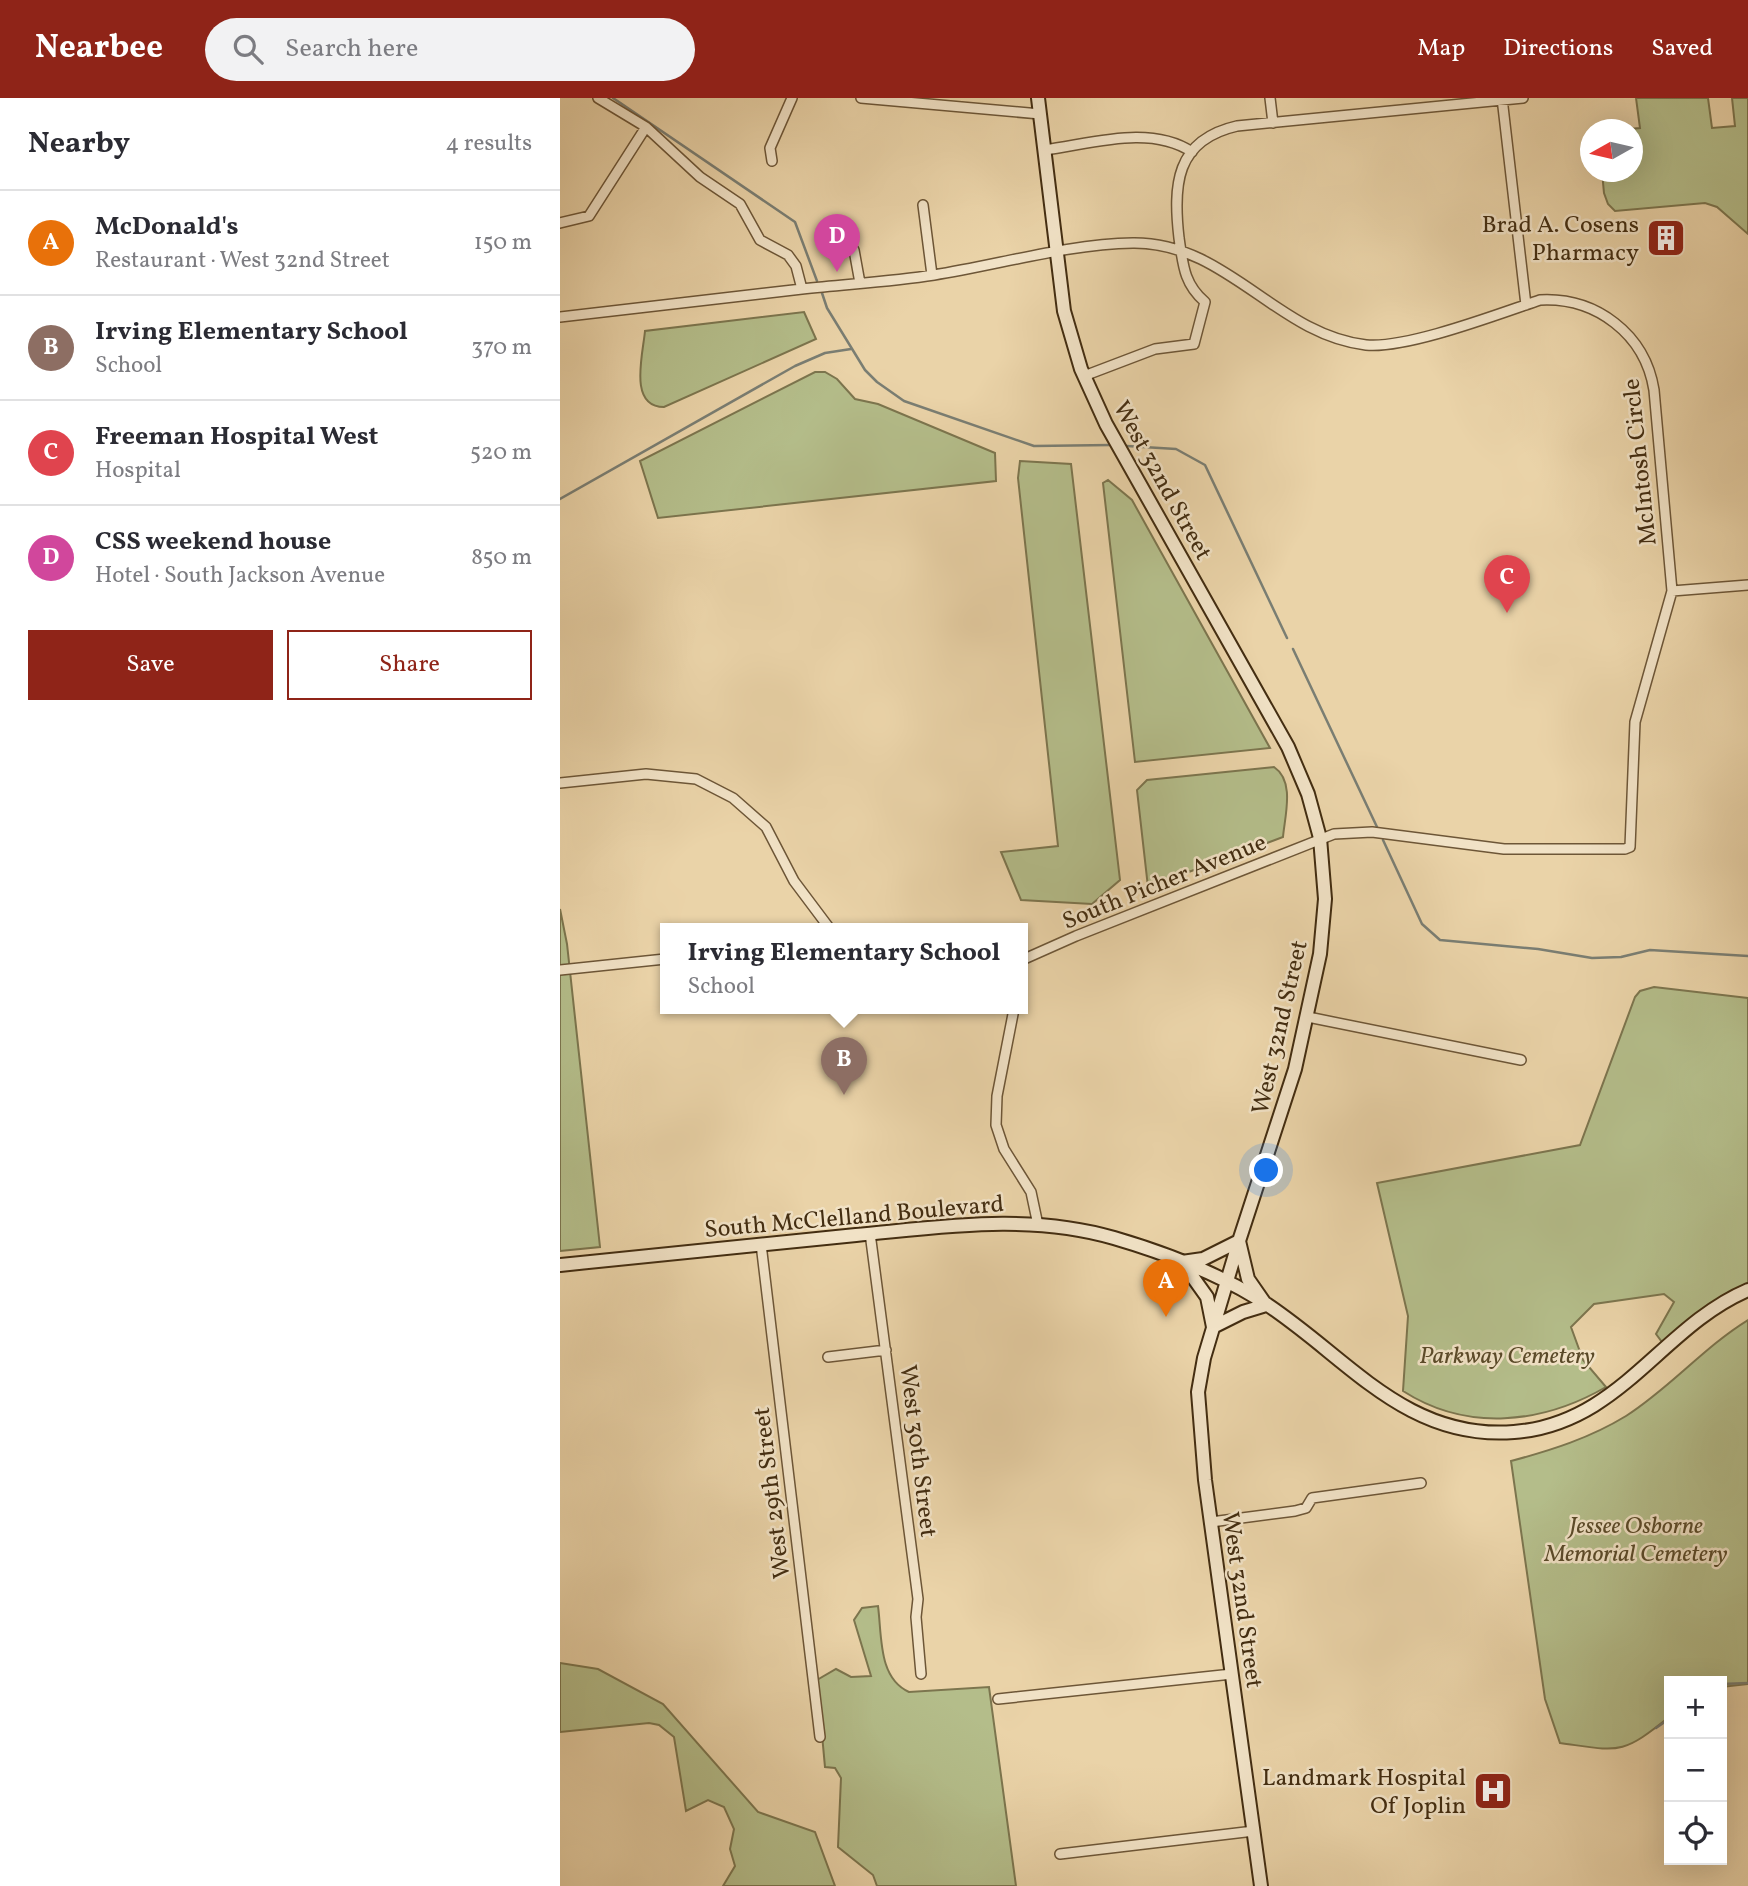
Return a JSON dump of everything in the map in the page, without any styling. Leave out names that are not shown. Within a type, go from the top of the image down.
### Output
[{"type":"main road","name":"West 32nd Street","points":[[1038,98],[1064,311],[1084,376],[1106,424],[1289,747],[1308,794],[1320,838],[1324,876],[1324,922],[1308,1017],[1280,1120],[1213,1327],[1198,1392],[1198,1422],[1261,1886]]},
{"type":"main road","name":"South McClelland Boulevard","points":[[560,1265],[982,1223],[1038,1225],[1111,1237],[1182,1262],[1266,1305]]},
{"type":"main road","points":[[1266,1305],[1243,1312],[1213,1327],[1207,1297],[1182,1262],[1203,1259],[1239,1241],[1248,1279],[1266,1305],[1377,1391],[1432,1422],[1499,1433],[1518,1432],[1569,1419],[1614,1395],[1708,1315],[1748,1290]]},
{"type":"street","points":[[598,98],[646,127],[700,177],[740,204],[760,240],[788,256],[796,266],[802,289]]},
{"type":"street","points":[[772,161],[770,148],[792,98]]},
{"type":"street","points":[[861,98],[1040,114]]},
{"type":"street","points":[[1270,98],[1273,123]]},
{"type":"street","points":[[1084,376],[1155,349],[1194,344],[1205,302],[1188,285],[1175,192],[1180,172],[1192,152],[1214,134],[1225,129],[1273,123],[1522,98]]},
{"type":"street","points":[[1502,99],[1526,305]]},
{"type":"street","points":[[560,223],[589,216],[646,127]]},
{"type":"street","points":[[1044,150],[1156,137],[1177,143],[1192,152]]},
{"type":"street","points":[[923,205],[932,275]]},
{"type":"street","name":"McIntosh Circle","points":[[560,317],[932,275],[1133,243],[1181,249],[1217,265],[1307,327],[1339,340],[1366,345],[1407,341],[1526,305],[1554,300],[1593,309],[1611,318],[1629,336],[1646,362],[1654,390],[1672,591],[1635,722],[1630,846],[1625,849],[1504,849],[1357,831],[1320,838]]},
{"type":"street","points":[[854,250],[860,283]]},
{"type":"street","points":[[1672,591],[1748,585]]},
{"type":"street","points":[[560,783],[650,775],[696,779],[733,798],[766,827],[794,881],[826,923]]},
{"type":"street","name":"South Picher Avenue","points":[[1028,958],[1320,838]]},
{"type":"street","points":[[560,970],[660,960]]},
{"type":"street","points":[[1013,1014],[997,1096],[996,1125],[1004,1149],[1031,1192],[1038,1225]]},
{"type":"street","points":[[1308,1017],[1521,1060]]},
{"type":"street","name":"West 30th Street","points":[[870,1233],[918,1599],[916,1617],[921,1674]]},
{"type":"street","name":"West 29th Street","points":[[761,1244],[820,1737]]},
{"type":"street","points":[[828,1357],[886,1350]]},
{"type":"street","points":[[1211,1522],[1295,1511],[1306,1508],[1312,1498],[1421,1483]]},
{"type":"street","points":[[998,1699],[1232,1674]]},
{"type":"street","points":[[1060,1854],[1254,1831]]},
{"type":"green space","points":[[1636,98],[1708,98],[1712,128],[1735,126],[1732,98],[1748,98],[1748,234],[1717,207],[1705,203],[1615,211],[1608,204],[1603,182],[1643,182],[1643,119],[1639,119]]},
{"type":"green space","points":[[804,312],[816,339],[664,407],[653,405],[646,398],[640,378],[645,331]]},
{"type":"green space","points":[[815,372],[825,372],[837,379],[855,399],[878,404],[995,453],[996,481],[658,518],[640,461]]},
{"type":"green space","points":[[1020,461],[1071,464],[1120,880],[1092,904],[1021,900],[1001,852],[1058,846],[1018,478]]},
{"type":"green space","points":[[1108,480],[1132,500],[1270,748],[1135,762],[1103,483]]},
{"type":"green space","points":[[1274,767],[1285,781],[1287,790],[1283,837],[1148,887],[1137,790],[1147,780]]},
{"type":"green space","points":[[560,909],[567,944],[600,1247],[560,1251]]},
{"type":"green space","name":"Parkway Cemetery","points":[[1654,987],[1748,998],[1748,1283],[1722,1296],[1662,1342],[1656,1334],[1674,1302],[1664,1294],[1594,1304],[1571,1327],[1583,1360],[1606,1387],[1556,1409],[1531,1415],[1478,1418],[1427,1404],[1403,1391],[1408,1316],[1377,1183],[1580,1145],[1635,997],[1640,991]]},
{"type":"green space","name":"Jessee Osborne Memorial Cemetery","points":[[1748,1320],[1748,1684],[1727,1686],[1727,1676],[1664,1676],[1664,1721],[1640,1739],[1619,1748],[1608,1749],[1560,1743],[1545,1699],[1511,1461],[1570,1443],[1626,1416]]},
{"type":"green space","points":[[878,1606],[883,1655],[899,1686],[909,1692],[989,1687],[1016,1886],[877,1886],[873,1875],[838,1847],[841,1778],[835,1768],[825,1767],[817,1680],[836,1669],[851,1677],[871,1676],[854,1620],[862,1608]]},
{"type":"green space","points":[[560,1663],[598,1669],[663,1704],[758,1812],[815,1832],[835,1886],[723,1886],[735,1866],[730,1849],[734,1829],[724,1807],[708,1800],[686,1811],[674,1737],[659,1725],[649,1723],[560,1732]]},
{"type":"waterway","points":[[613,98],[795,222],[817,281]]},
{"type":"waterway","points":[[822,293],[827,308],[865,370],[904,401],[1034,446],[1111,445]]},
{"type":"waterway","points":[[560,499],[795,366],[825,353],[851,349]]},
{"type":"waterway","points":[[1127,446],[1176,449],[1205,465],[1287,638]]},
{"type":"waterway","points":[[1293,649],[1377,827]]},
{"type":"waterway","points":[[1383,840],[1422,924],[1440,940],[1538,949],[1592,958],[1621,957],[1650,950],[1748,956]]},
{"type":"waterway","points":[[1727,1684],[1748,1683]]},
{"type":"waterway","points":[[1656,1728],[1664,1722]]},
{"type":"place","name":"Brad A. Cosens Pharmacy","points":[[1666,238]]},
{"type":"place","name":"CSS weekend house","points":[[837,272]]},
{"type":"place","name":"Freeman Hospital West","points":[[1507,613]]},
{"type":"place","name":"Irving Elementary School","points":[[844,1095]]},
{"type":"place","name":"McDonald's","points":[[1166,1317]]},
{"type":"place","name":"Landmark Hospital Of Joplin","points":[[1493,1791]]}]
